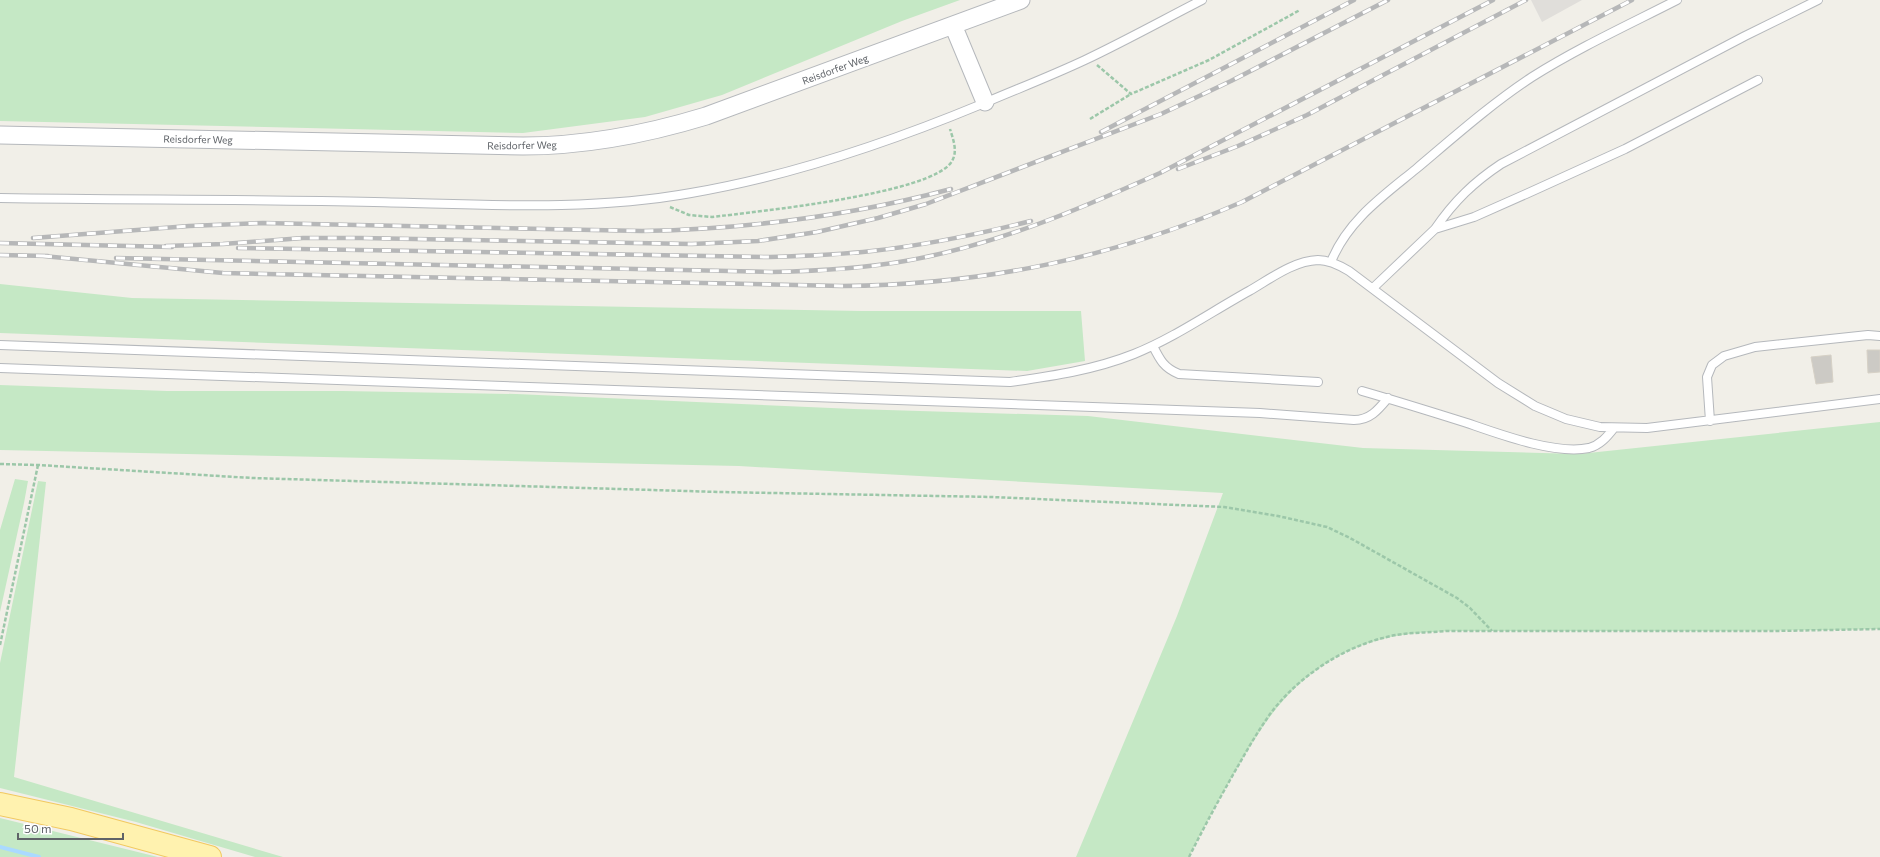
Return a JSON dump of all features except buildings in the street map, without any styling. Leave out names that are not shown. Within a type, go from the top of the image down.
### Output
[{"type":"main road","points":[[0,804],[78,821],[210,857]]},
{"type":"street","name":"Reisdorfer Weg","points":[[0,135],[523,146],[584,142],[644,133],[694,120],[1021,0]]},
{"type":"street","points":[[953,25],[985,102]]},
{"type":"lane","points":[[0,198],[537,205],[607,203],[654,199],[724,187],[782,173],[845,154],[947,118],[1090,58],[1202,0]]},
{"type":"lane","points":[[1331,262],[1346,232],[1367,210],[1496,103],[1531,78],[1569,55],[1677,0]]},
{"type":"lane","points":[[1374,288],[1435,229],[1460,196],[1479,179],[1502,164],[1738,40],[1818,0]]},
{"type":"lane","points":[[1435,229],[1462,221],[1520,198],[1625,149],[1758,80]]},
{"type":"lane","points":[[0,345],[1010,382],[1093,368],[1153,346],[1288,268],[1317,260],[1331,262],[1349,271],[1374,288],[1498,383],[1535,406],[1566,419],[1614,428],[1647,428],[1880,399]]},
{"type":"lane","points":[[1710,421],[1707,378],[1712,365],[1724,356],[1755,346],[1868,335],[1880,336]]},
{"type":"lane","points":[[1153,346],[1162,364],[1179,374],[1318,382]]},
{"type":"lane","points":[[0,368],[1260,413],[1354,420],[1361,420],[1372,415],[1388,398]]},
{"type":"lane","points":[[1362,391],[1512,438],[1561,448],[1584,449],[1594,446],[1602,442],[1614,428]]},
{"type":"path","points":[[1090,119],[1131,94],[1215,56],[1300,10]]},
{"type":"path","points":[[1090,58],[1131,94]]},
{"type":"path","points":[[654,199],[690,215],[712,217],[833,200],[907,184],[936,175],[946,169],[952,161],[955,148],[947,118]]},
{"type":"path","points":[[0,464],[252,478],[703,492],[992,497],[1224,507],[1320,525],[1343,534],[1457,598],[1470,608],[1492,631]]},
{"type":"path","points":[[0,645],[38,465]]},
{"type":"path","points":[[1189,857],[1217,803],[1267,718],[1286,696],[1311,674],[1343,654],[1383,638],[1401,634],[1446,631],[1774,631],[1880,629]]},
{"type":"shaded area","points":[[1531,0],[1582,0],[1542,22]]},
{"type":"green space","points":[[0,0],[960,0],[902,21],[722,95],[645,117],[523,133],[0,121]]},
{"type":"green space","points":[[0,284],[132,298],[862,311],[1081,311],[1085,361],[1027,371],[0,333]]},
{"type":"green space","points":[[0,385],[167,391],[343,391],[516,394],[854,409],[1088,416],[1363,448],[1579,454],[1880,422],[1880,629],[1750,631],[1451,631],[1389,637],[1369,643],[1330,661],[1313,672],[1285,699],[1273,713],[1251,745],[1189,857],[1076,857],[1177,616],[1223,493],[739,466],[0,450]]},
{"type":"green space","points":[[15,479],[28,481],[0,612],[0,530]]},
{"type":"green space","points":[[38,481],[46,482],[14,777],[283,857],[255,857],[136,822],[0,788],[0,663]]},
{"type":"green space","points":[[0,818],[158,857],[0,857]]},
{"type":"waterway","points":[[0,847],[39,857]]},
{"type":"railway","points":[[1101,132],[1354,0]]},
{"type":"railway","points":[[166,246],[223,244],[303,238],[692,244],[758,241],[817,232],[878,218],[926,204],[1161,114],[1231,81],[1388,0]]},
{"type":"railway","points":[[116,258],[772,272],[838,269],[905,261],[970,246],[1003,236],[1066,213],[1129,187],[1160,173],[1493,0]]},
{"type":"railway","points":[[1178,169],[1238,146],[1307,115],[1526,0]]},
{"type":"railway","points":[[43,256],[223,273],[842,286],[946,280],[997,274],[1046,265],[1145,239],[1194,222],[1242,202],[1632,0]]},
{"type":"railway","points":[[33,238],[189,226],[263,223],[642,231],[681,230],[759,224],[836,214],[875,207],[951,189]]},
{"type":"railway","points":[[238,248],[769,257],[892,249],[972,235],[1031,221]]},
{"type":"railway","points":[[0,243],[172,247]]},
{"type":"railway","points":[[0,255],[48,256]]}]
